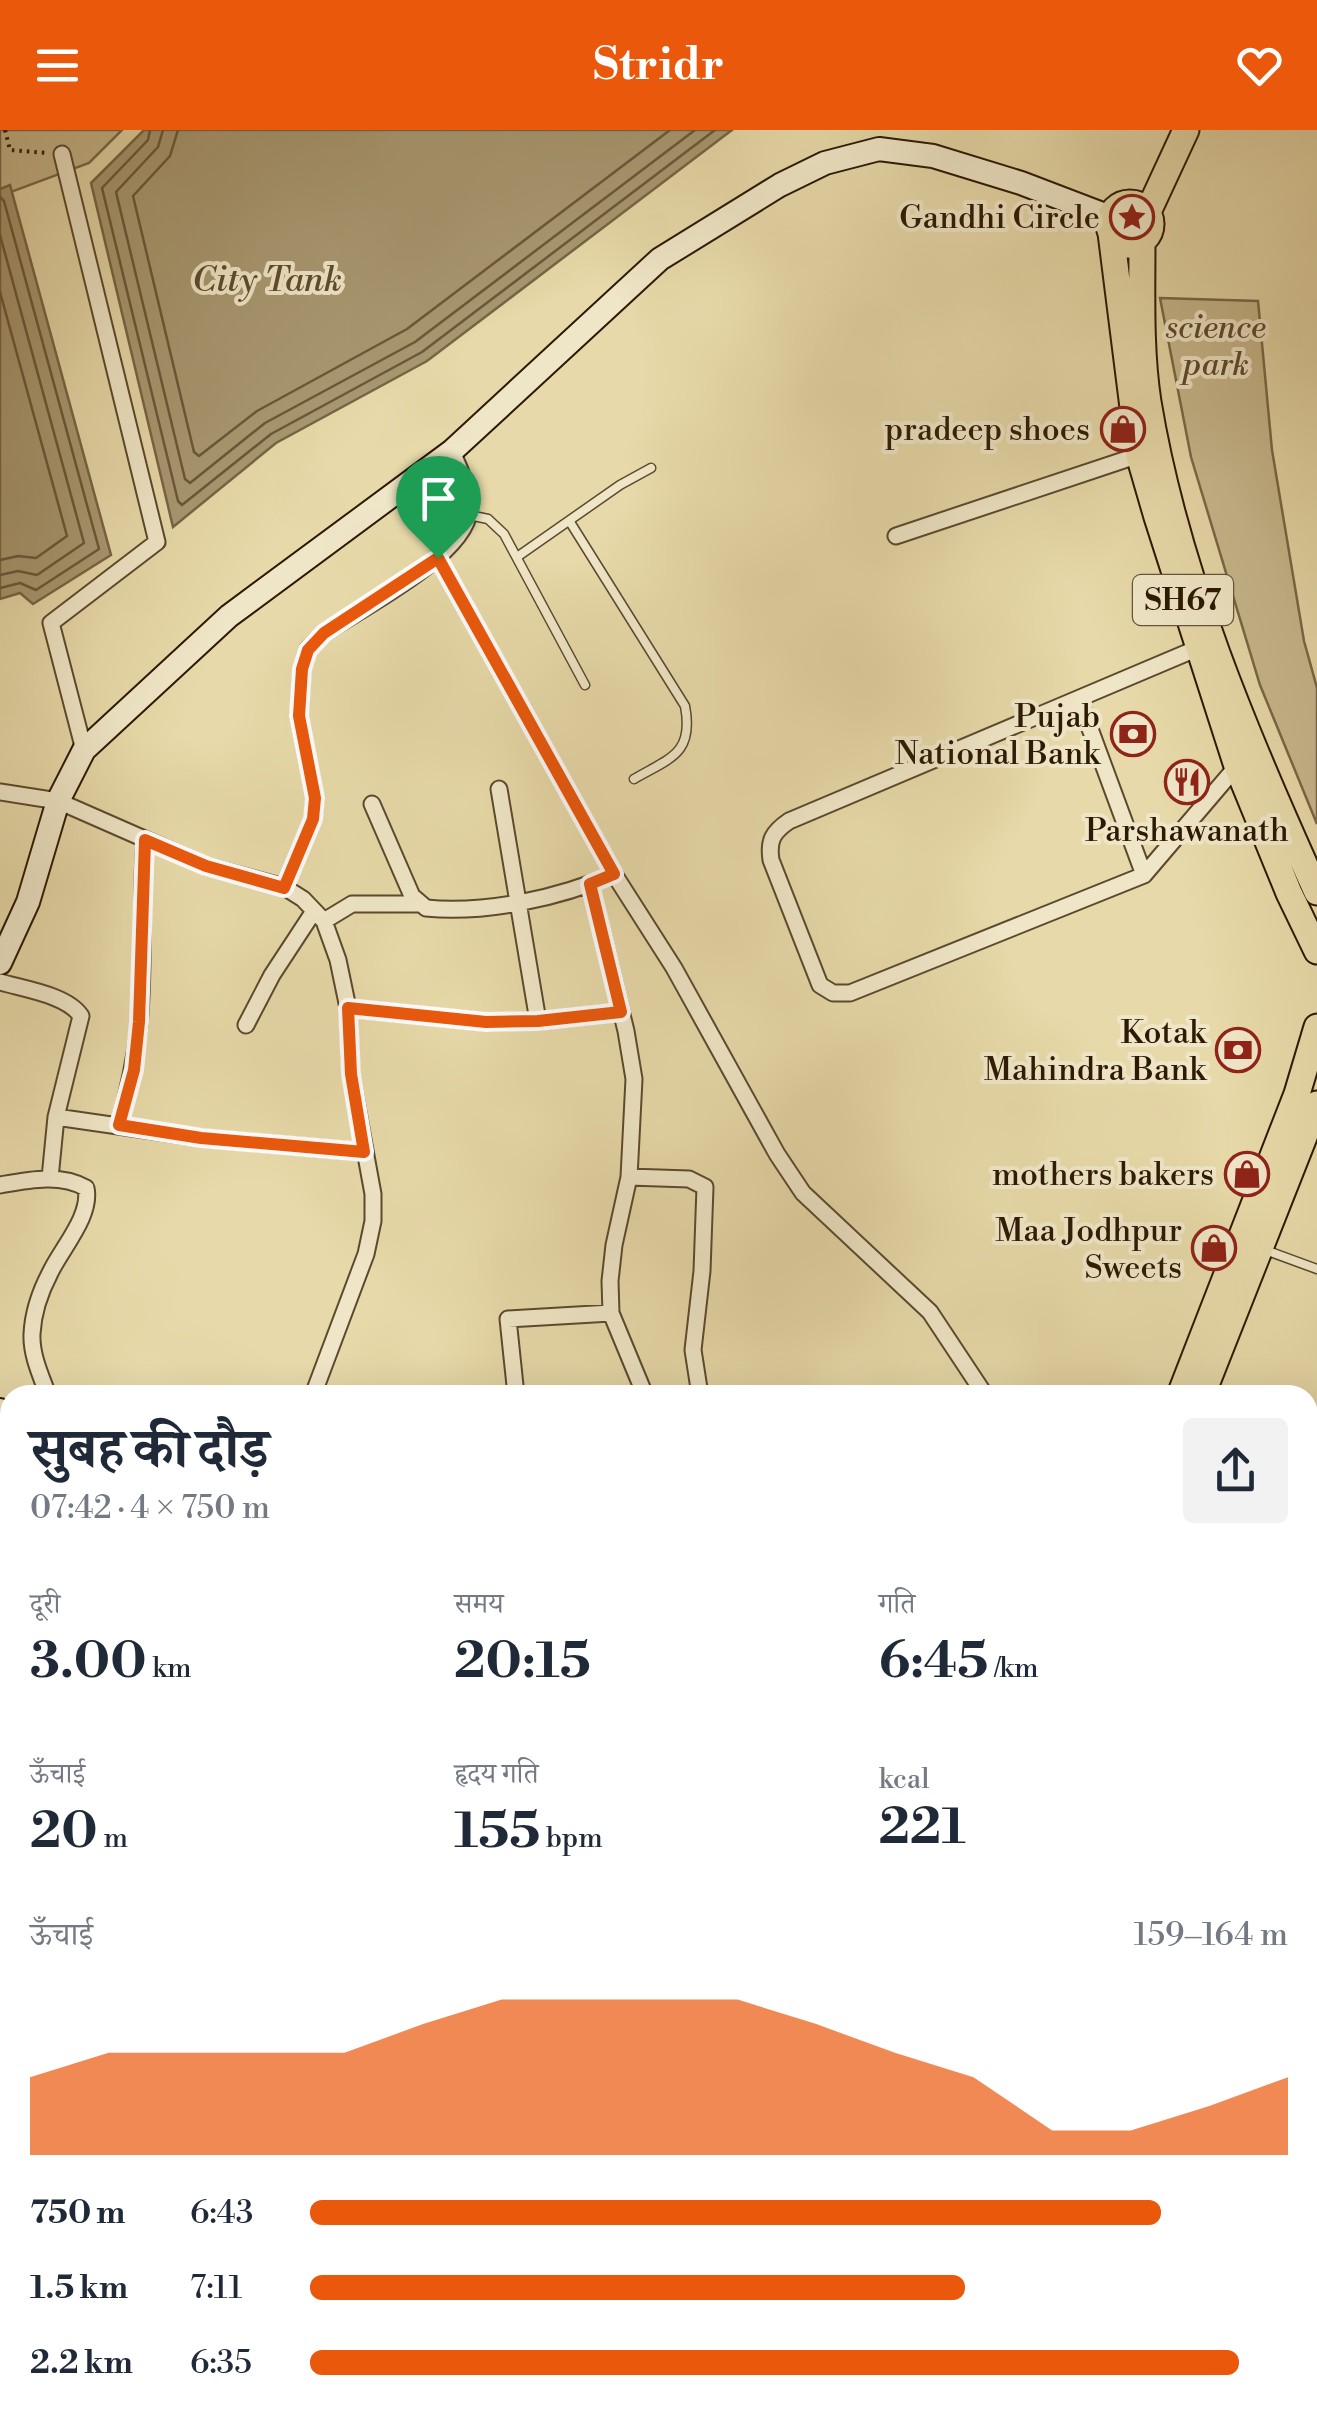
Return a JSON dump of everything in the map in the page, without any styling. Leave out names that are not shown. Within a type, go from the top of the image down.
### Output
[{"type":"main road","name":"SH67","points":[[1186,130],[1148,212],[1151,232],[1142,242],[1148,400],[1189,564],[1252,748],[1317,892]]},
{"type":"main road","points":[[1142,242],[1124,245],[1111,225],[1114,210],[1128,203],[1142,206],[1148,212]]},
{"type":"main road","name":"SH67","points":[[1111,225],[1139,455],[1237,766],[1317,951]]},
{"type":"main road","points":[[1205,1385],[1317,1027]]},
{"type":"main road","points":[[1185,1385],[1317,1104]]},
{"type":"street","points":[[0,963],[28,902],[58,800],[84,750],[228,616],[452,451],[660,259],[780,185],[825,164],[879,149],[933,156],[1021,183],[1111,225]]},
{"type":"street","points":[[62,154],[158,542],[52,623],[84,750]]},
{"type":"street","points":[[284,888],[304,844],[315,798],[299,716],[302,669],[308,650],[324,633],[438,558],[460,534],[469,515],[468,490],[452,451]]},
{"type":"street","points":[[896,536],[1139,455]]},
{"type":"street","points":[[438,558],[614,874],[674,968],[776,1154],[803,1192],[930,1312],[978,1385]]},
{"type":"street","points":[[1198,648],[789,820],[775,831],[768,844],[771,860],[820,986],[834,993],[850,993],[1144,875],[1237,766]]},
{"type":"street","points":[[1079,699],[1144,875]]},
{"type":"street","points":[[499,788],[538,1021]]},
{"type":"street","points":[[0,792],[58,800],[206,866],[284,888],[319,916],[348,1008],[351,1074],[372,1194],[372,1220],[366,1254],[317,1385]]},
{"type":"street","points":[[372,804],[418,904]]},
{"type":"street","points":[[119,1125],[134,1070],[139,1022],[145,840]]},
{"type":"street","points":[[246,1024],[272,975],[319,916],[352,904],[418,904],[438,910],[517,902],[614,874]]},
{"type":"street","points":[[590,884],[634,1079],[629,1177],[610,1281],[611,1312],[641,1385]]},
{"type":"street","points":[[0,982],[64,1002],[76,1007],[82,1016],[56,1117],[50,1178]]},
{"type":"street","points":[[348,1008],[486,1022],[621,1012]]},
{"type":"street","points":[[56,1117],[201,1138],[364,1152]]},
{"type":"street","points":[[629,1177],[689,1179],[705,1187],[702,1271],[693,1350],[698,1385]]},
{"type":"street","points":[[0,1185],[50,1178],[76,1182],[86,1188],[88,1197],[36,1306],[32,1337],[44,1385]]},
{"type":"street","points":[[515,1385],[508,1320],[611,1312]]},
{"type":"lane","points":[[517,557],[651,468]]},
{"type":"lane","points":[[469,515],[495,523],[585,685]]},
{"type":"lane","points":[[570,522],[686,706],[689,727],[679,752],[634,779]]},
{"type":"lane","points":[[1250,1244],[1317,1269]]},
{"type":"path","points":[[5,130],[10,150],[62,154]]},
{"type":"green space","points":[[0,130],[122,130],[89,163],[0,196]]},
{"type":"green space","name":"science park","points":[[1160,298],[1258,301],[1272,450],[1304,641],[1317,688],[1317,824],[1260,685],[1191,457]]},
{"type":"water","name":"City Tank","points":[[144,130],[732,130],[427,361],[276,443],[173,527],[91,183]]},
{"type":"water","points":[[10,185],[111,555],[33,604],[20,593],[0,599],[0,189]]},
{"type":"place","name":"Gandhi Circle","points":[[1132,217]]},
{"type":"place","name":"pradeep shoes","points":[[1123,429]]},
{"type":"place","name":"Pujab National Bank","points":[[1133,734]]},
{"type":"place","name":"Parshawanath","points":[[1187,782]]},
{"type":"place","name":"Kotak Mahindra Bank","points":[[1238,1050]]},
{"type":"place","name":"mothers bakers","points":[[1247,1174]]},
{"type":"place","name":"Maa Jodhpur Sweets","points":[[1214,1248]]},
{"type":"route","points":[[438,558],[614,874],[590,884],[621,1012],[486,1022],[348,1008],[351,1074],[364,1152],[201,1138],[119,1125],[134,1070],[139,1022],[145,840],[206,866],[284,888],[313,819],[315,798],[299,716],[302,669],[308,650],[324,633],[438,558]]}]
